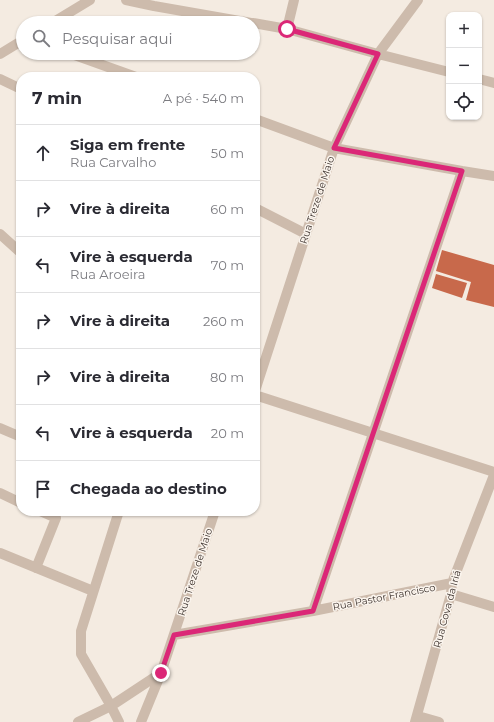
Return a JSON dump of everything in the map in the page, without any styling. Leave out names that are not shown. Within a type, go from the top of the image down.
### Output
[{"type":"street","points":[[64,16],[90,0]]},
{"type":"street","points":[[126,0],[155,3],[218,16]]},
{"type":"street","points":[[287,29],[294,0]]},
{"type":"street","name":"Rua Treze de Maio","points":[[260,376],[334,148],[378,54],[418,0]]},
{"type":"street","points":[[260,24],[287,29],[446,71]]},
{"type":"street","points":[[0,54],[16,44]]},
{"type":"street","points":[[89,60],[122,72]]},
{"type":"street","points":[[0,79],[16,87]]},
{"type":"street","points":[[482,80],[494,83]]},
{"type":"street","points":[[260,122],[334,148],[494,176]]},
{"type":"street","points":[[313,611],[462,171]]},
{"type":"street","points":[[260,211],[306,234]]},
{"type":"street","points":[[0,234],[16,248]]},
{"type":"street","points":[[260,397],[494,474]]},
{"type":"street","points":[[0,428],[16,435]]},
{"type":"street","name":"Rua Cova da Iriá","points":[[416,719],[451,594],[452,583],[494,474]]},
{"type":"street","points":[[0,493],[16,501]]},
{"type":"street","points":[[36,568],[56,518],[51,516]]},
{"type":"street","points":[[117,516],[81,631],[81,654],[119,722]]},
{"type":"street","name":"Rua Treze de Maio","points":[[141,722],[161,673],[213,516]]},
{"type":"street","points":[[0,553],[93,591]]},
{"type":"street","name":"Rua Pastor Francisco","points":[[174,635],[313,611],[452,583]]},
{"type":"street","name":"Rua Pastor Francisco","points":[[451,594],[494,607]]},
{"type":"street","points":[[78,722],[111,706],[161,673]]},
{"type":"street","points":[[416,719],[439,722]]},
{"type":"building","points":[[442,250],[494,265],[494,307],[466,300],[471,282],[436,271]]},
{"type":"building","points":[[436,274],[467,283],[462,298],[432,288]]},
{"type":"route","points":[[161,673],[174,635],[313,611],[462,171],[334,148],[378,54],[287,29]]}]
